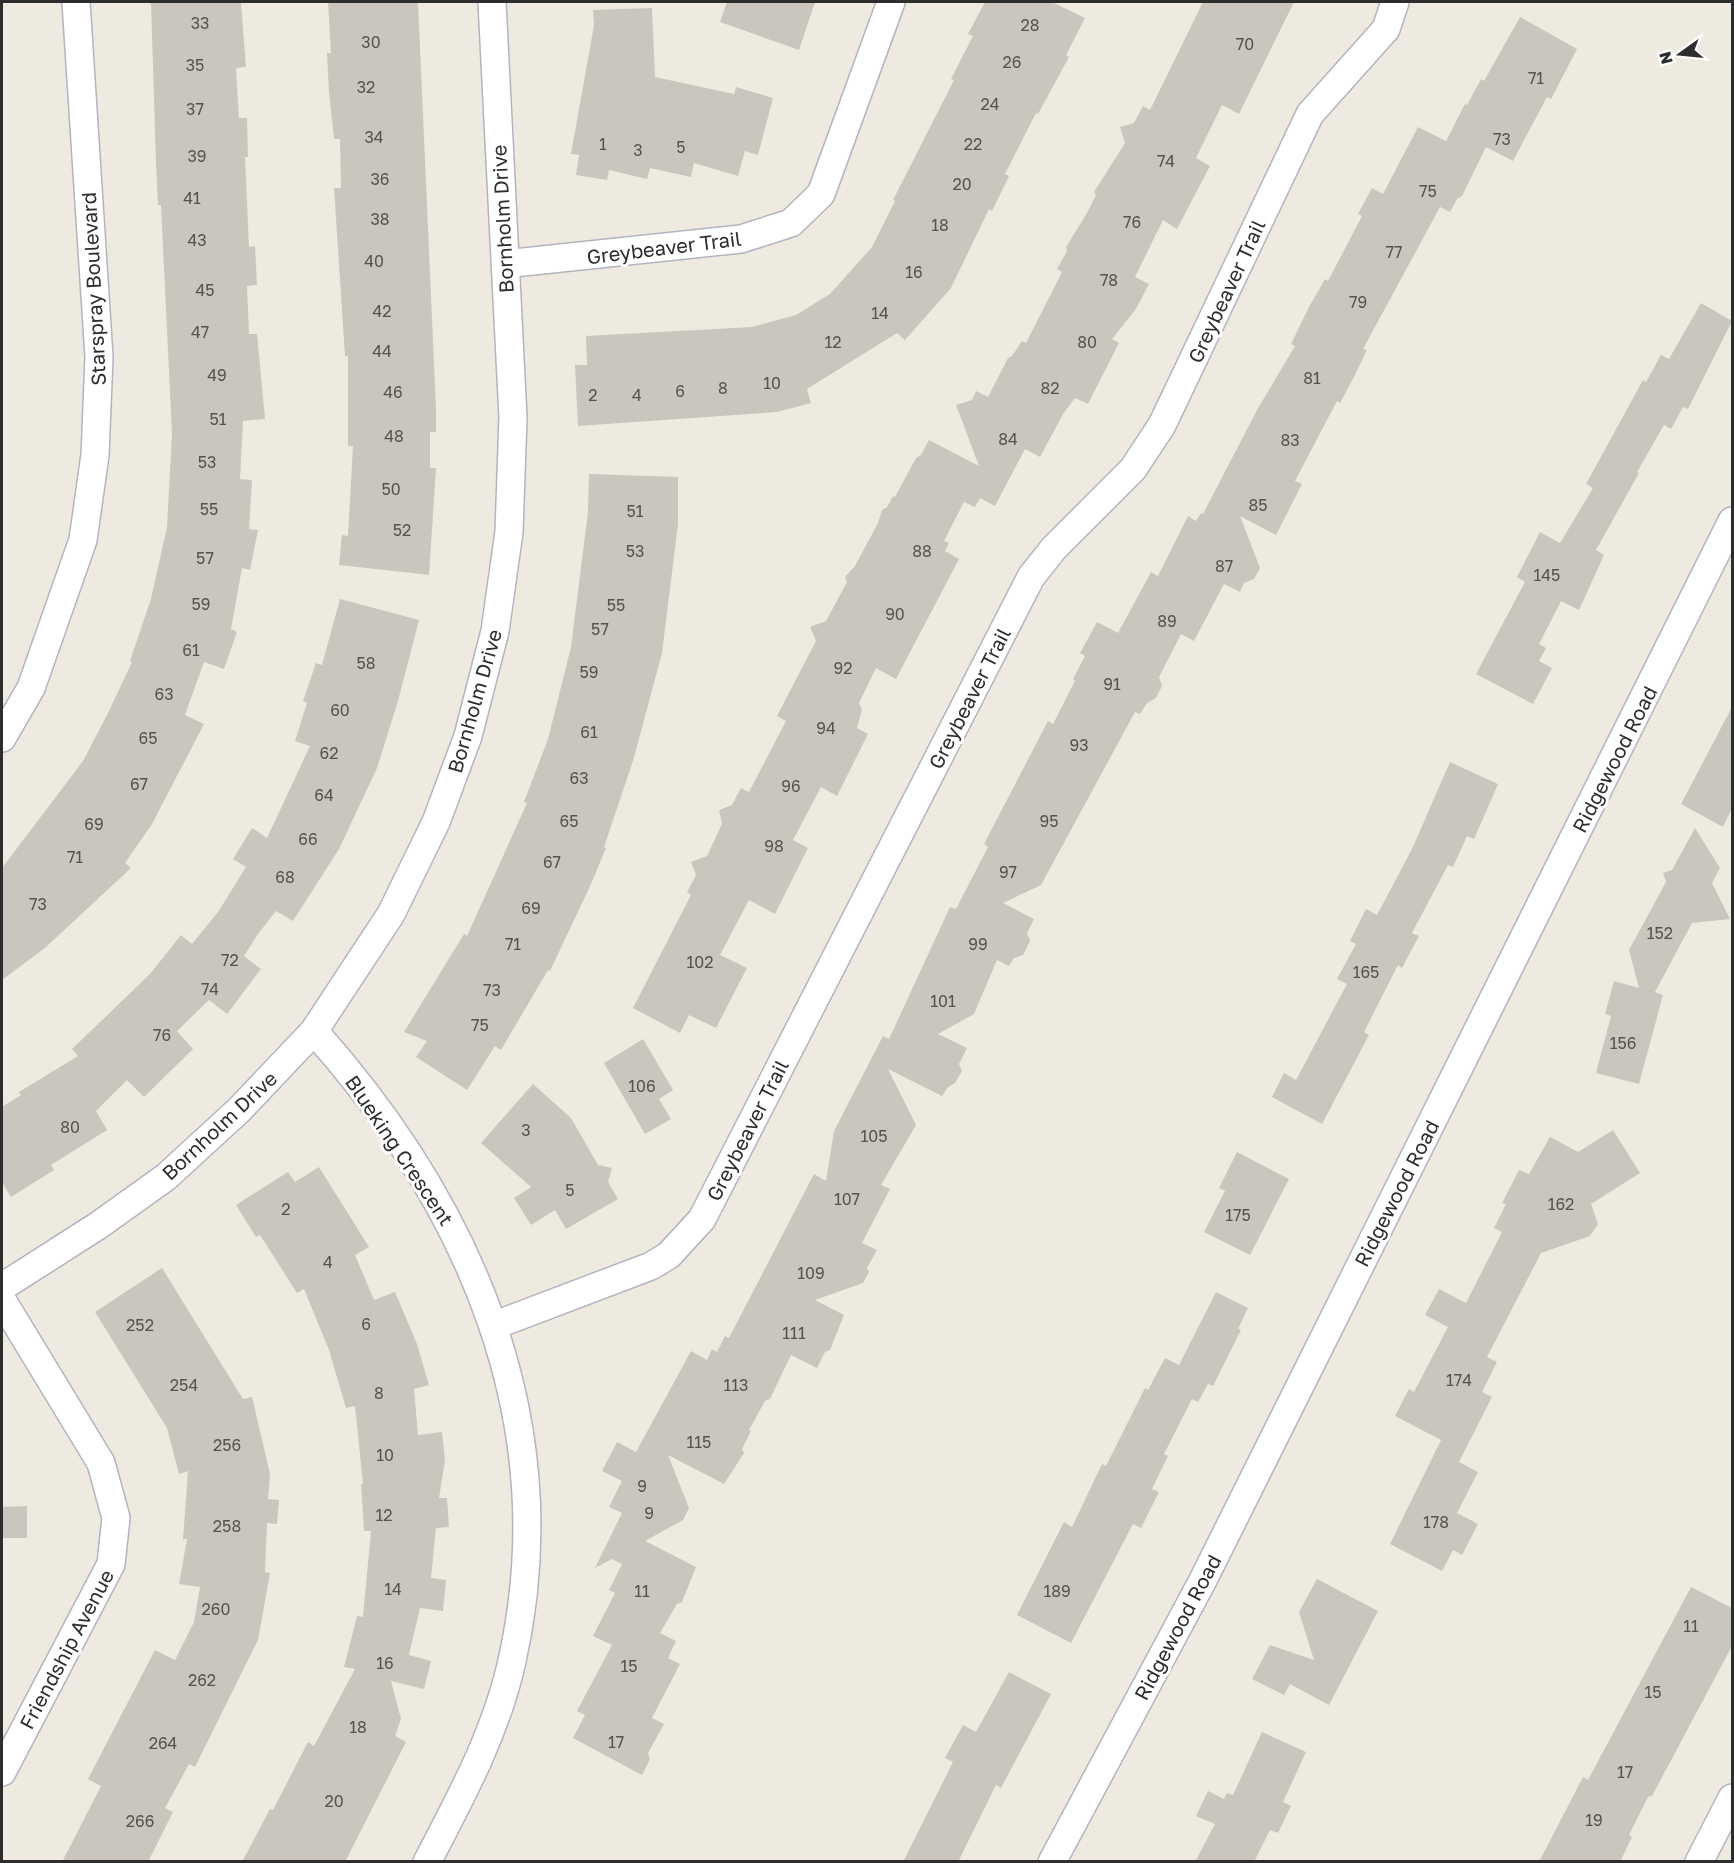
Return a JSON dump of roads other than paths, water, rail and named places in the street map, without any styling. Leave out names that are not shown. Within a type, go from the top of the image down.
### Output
[{"type":"street","name":"Starspray Boulevard","points":[[2,738],[31,688],[80,551],[95,455],[99,357],[76,2]]},
{"type":"street","name":"Bornholm Drive","points":[[2,1287],[99,1225],[166,1177],[239,1110],[314,1031],[391,914],[436,822],[468,736],[492,641],[509,532],[513,417],[492,2]]},
{"type":"street","name":"Greybeaver Trail","points":[[505,264],[741,239],[791,222],[821,194],[891,2]]},
{"type":"street","name":"Greybeaver Trail","points":[[493,1326],[651,1266],[669,1255],[702,1219],[1031,577],[1054,548],[1133,469],[1162,424],[1310,114],[1386,28],[1395,2]]},
{"type":"street","name":"Ridgewood Road","points":[[1052,1862],[1203,1580],[1732,521]]},
{"type":"street","name":"Blueking Crescent","points":[[314,1031],[343,1063],[427,1182],[456,1235],[493,1326],[511,1386],[520,1437],[525,1484],[525,1585],[512,1662],[480,1759],[427,1862]]},
{"type":"street","name":"Friendship Avenue","points":[[2,1300],[101,1463],[116,1518],[111,1564],[2,1773]]},
{"type":"street","points":[[1699,1862],[1732,1798]]}]
